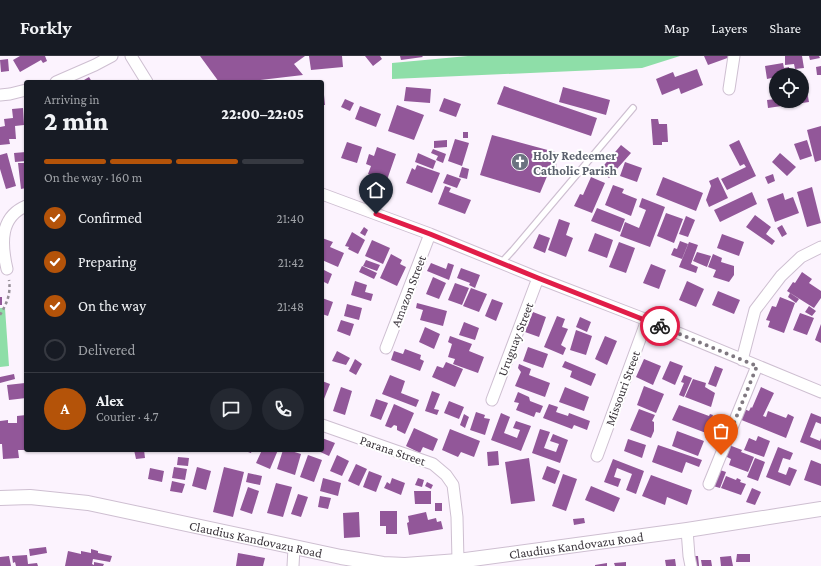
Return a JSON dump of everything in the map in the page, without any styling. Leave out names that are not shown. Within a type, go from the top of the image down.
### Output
[{"type":"street","points":[[61,80],[95,66],[112,56]]},
{"type":"street","points":[[131,56],[146,80]]},
{"type":"street","points":[[729,89],[734,56]]},
{"type":"street","points":[[0,95],[24,90]]},
{"type":"street","points":[[324,195],[430,234],[821,392]]},
{"type":"street","points":[[7,269],[2,248],[1,231],[5,220],[15,210],[24,207]]},
{"type":"street","name":"Amazon Street","points":[[386,348],[430,234]]},
{"type":"street","points":[[742,360],[755,310],[781,276],[801,257],[821,246]]},
{"type":"street","name":"Uruguay Street","points":[[492,400],[538,278]]},
{"type":"street","name":"Missouri Street","points":[[597,456],[646,320]]},
{"type":"street","points":[[709,484],[757,366]]},
{"type":"street","name":"Parana Street","points":[[324,426],[433,464],[446,475],[453,485],[454,492],[457,517],[458,561]]},
{"type":"street","name":"Claudius Kandovazu Road","points":[[0,498],[30,496],[88,503],[353,560],[405,565],[458,561],[687,530],[821,509]]},
{"type":"street","points":[[687,530],[691,566]]},
{"type":"street","points":[[293,566],[294,548]]},
{"type":"lane","points":[[501,263],[514,250],[633,108]]},
{"type":"path","points":[[0,315],[8,302],[10,287],[7,269]]},
{"type":"green space","points":[[468,56],[680,56],[642,68],[392,79],[392,63]]},
{"type":"green space","points":[[0,308],[5,308],[9,366],[0,367]]},
{"type":"building","points":[[20,56],[45,56],[47,61],[43,63],[41,60],[20,72],[13,60]]},
{"type":"building","points":[[200,56],[305,56],[294,64],[303,75],[260,80],[218,80]]},
{"type":"building","points":[[309,56],[342,56],[343,67],[311,70]]},
{"type":"building","points":[[365,56],[380,56],[382,59],[373,66]]},
{"type":"building","points":[[400,56],[422,56],[423,57],[401,60]]},
{"type":"building","points":[[704,56],[733,56],[708,65]]},
{"type":"building","points":[[785,56],[802,56],[804,68],[795,68],[794,64],[785,65]]},
{"type":"building","points":[[809,56],[819,56],[820,58],[810,60]]},
{"type":"building","points":[[8,59],[9,71],[1,72],[0,60]]},
{"type":"building","points":[[783,63],[784,68],[769,68],[769,79],[767,79],[765,66]]},
{"type":"building","points":[[821,66],[821,75],[817,75],[816,67]]},
{"type":"building","points":[[697,69],[703,85],[681,94],[679,88],[662,95],[656,79],[673,72],[675,77]]},
{"type":"building","points":[[89,77],[91,80],[84,80]]},
{"type":"building","points":[[504,86],[597,118],[591,136],[497,104]]},
{"type":"building","points":[[406,87],[431,89],[430,103],[404,101]]},
{"type":"building","points":[[563,87],[610,100],[606,115],[559,102]]},
{"type":"building","points":[[444,98],[461,104],[456,117],[439,111]]},
{"type":"building","points":[[345,99],[354,103],[350,111],[341,107]]},
{"type":"building","points":[[767,100],[769,100],[769,108],[768,108]]},
{"type":"building","points":[[397,105],[424,115],[414,140],[388,131]]},
{"type":"building","points":[[360,106],[381,114],[376,127],[355,119]]},
{"type":"building","points":[[23,108],[24,125],[15,126],[16,139],[9,139],[10,144],[0,145],[0,127],[5,126],[4,119],[13,118],[12,109]]},
{"type":"building","points":[[651,119],[658,119],[659,124],[667,124],[668,142],[662,142],[662,145],[653,145]]},
{"type":"building","points":[[821,126],[821,160],[815,162],[807,130]]},
{"type":"building","points":[[463,132],[468,132],[468,138],[463,138]]},
{"type":"building","name":"Holy Redeemer Catholic Parish","points":[[492,135],[555,152],[557,173],[548,174],[540,193],[480,175]]},
{"type":"building","points":[[455,139],[469,143],[462,166],[448,161]]},
{"type":"building","points":[[447,140],[447,147],[434,148],[434,141]]},
{"type":"building","points":[[739,140],[756,176],[727,190],[721,179],[746,167],[744,164],[740,166],[729,145]]},
{"type":"building","points":[[807,140],[812,156],[800,160],[794,144]]},
{"type":"building","points":[[347,142],[362,147],[357,163],[341,158]]},
{"type":"building","points":[[621,145],[631,153],[609,178],[600,170]]},
{"type":"building","points":[[377,147],[396,154],[387,180],[368,174],[371,166],[366,164],[369,154],[374,156]]},
{"type":"building","points":[[433,149],[446,154],[443,163],[436,160],[438,156],[431,153]]},
{"type":"building","points":[[24,152],[24,161],[15,162],[14,153]]},
{"type":"building","points":[[7,153],[16,186],[6,189],[0,169],[0,155]]},
{"type":"building","points":[[418,153],[436,161],[433,169],[415,162]]},
{"type":"building","points":[[780,153],[796,167],[787,176],[772,162]]},
{"type":"building","points":[[625,162],[642,168],[637,182],[620,176]]},
{"type":"building","points":[[18,163],[24,163],[24,188],[21,189]]},
{"type":"building","points":[[417,165],[440,173],[432,193],[406,183],[412,168],[415,170]]},
{"type":"building","points":[[462,167],[469,169],[467,179],[459,177]]},
{"type":"building","points":[[447,174],[461,179],[457,188],[443,183]]},
{"type":"building","points":[[773,174],[775,181],[768,184],[765,177]]},
{"type":"building","points":[[591,177],[605,183],[592,213],[574,206],[580,194],[583,195]]},
{"type":"building","points":[[663,177],[703,193],[696,211],[656,195]]},
{"type":"building","points":[[718,177],[728,198],[709,207],[706,200],[711,186],[709,181]]},
{"type":"building","points":[[613,185],[624,189],[622,193],[637,199],[631,216],[605,205]]},
{"type":"building","points":[[445,186],[451,188],[449,192],[471,200],[465,214],[438,204]]},
{"type":"building","points":[[812,187],[821,223],[807,227],[797,192]]},
{"type":"building","points":[[752,192],[757,204],[720,222],[714,210]]},
{"type":"building","points":[[783,193],[785,200],[793,197],[799,213],[775,222],[767,199]]},
{"type":"building","points":[[642,198],[665,207],[650,247],[620,236],[625,222],[639,228],[646,210],[639,207]]},
{"type":"building","points":[[597,208],[625,219],[620,232],[591,221]]},
{"type":"building","points":[[666,213],[683,219],[674,243],[657,236]]},
{"type":"building","points":[[755,215],[771,227],[766,234],[775,241],[772,245],[746,227]]},
{"type":"building","points":[[686,216],[695,220],[688,237],[679,234]]},
{"type":"building","points":[[559,219],[570,223],[566,235],[573,238],[566,257],[548,250]]},
{"type":"building","points":[[782,225],[787,234],[782,237],[777,228]]},
{"type":"building","points":[[364,227],[368,230],[365,236],[360,233]]},
{"type":"building","points":[[352,232],[365,240],[358,254],[348,249],[349,247],[345,246]]},
{"type":"building","points":[[595,233],[613,240],[607,258],[588,251]]},
{"type":"building","points":[[539,234],[550,238],[545,253],[533,248]]},
{"type":"building","points":[[722,234],[744,242],[739,256],[717,248]]},
{"type":"building","points":[[324,239],[333,242],[330,247],[344,253],[338,267],[324,261]]},
{"type":"building","points":[[372,240],[390,248],[383,264],[365,256]]},
{"type":"building","points":[[680,241],[688,244],[682,259],[671,255],[674,248],[677,249]]},
{"type":"building","points":[[619,242],[635,248],[626,273],[609,267]]},
{"type":"building","points":[[689,242],[698,245],[691,264],[698,267],[696,273],[679,267]]},
{"type":"building","points":[[697,252],[711,256],[707,267],[693,261]]},
{"type":"building","points":[[391,254],[402,260],[400,264],[406,267],[397,286],[380,278]]},
{"type":"building","points":[[713,254],[722,258],[721,262],[734,266],[734,275],[729,282],[713,277],[716,270],[708,267]]},
{"type":"building","points":[[366,260],[380,265],[377,271],[363,266]]},
{"type":"building","points":[[431,263],[446,269],[448,263],[454,265],[449,280],[427,271]]},
{"type":"building","points":[[651,264],[666,270],[659,289],[643,283]]},
{"type":"building","points":[[362,266],[377,273],[374,279],[359,272]]},
{"type":"building","points":[[461,268],[480,275],[475,288],[469,285],[470,283],[457,278]]},
{"type":"building","points":[[324,270],[332,274],[328,284],[324,282]]},
{"type":"building","points":[[802,272],[812,279],[809,283],[821,291],[821,298],[814,308],[787,291],[793,282],[795,283]]},
{"type":"building","points":[[433,277],[446,283],[439,299],[426,294]]},
{"type":"building","points":[[355,281],[367,285],[365,292],[373,294],[371,301],[351,295]]},
{"type":"building","points":[[687,281],[704,289],[696,307],[679,300]]},
{"type":"building","points":[[455,283],[469,288],[462,305],[448,300]]},
{"type":"building","points":[[471,288],[487,294],[479,312],[463,306]]},
{"type":"building","points":[[718,291],[740,300],[734,314],[712,305]]},
{"type":"building","points":[[790,293],[799,299],[796,303],[788,297]]},
{"type":"building","points":[[0,297],[2,297],[2,305],[0,305]]},
{"type":"building","points":[[780,297],[795,303],[784,333],[768,327],[770,321],[766,320],[772,306],[776,307]]},
{"type":"building","points":[[324,299],[333,302],[328,316],[324,315]]},
{"type":"building","points":[[492,299],[503,303],[496,321],[485,316]]},
{"type":"building","points":[[417,303],[447,311],[443,326],[420,320],[423,310],[416,308]]},
{"type":"building","points":[[347,304],[362,308],[359,320],[344,316]]},
{"type":"building","points":[[809,306],[816,311],[812,316],[805,312]]},
{"type":"building","points":[[533,312],[546,317],[539,337],[525,332]]},
{"type":"building","points":[[800,313],[814,318],[807,335],[793,330]]},
{"type":"building","points":[[557,316],[565,319],[562,327],[568,329],[561,345],[566,348],[563,355],[544,347]]},
{"type":"building","points":[[580,317],[591,322],[587,332],[576,327]]},
{"type":"building","points":[[341,320],[354,324],[350,336],[337,331]]},
{"type":"building","points":[[464,322],[479,328],[475,340],[459,335]]},
{"type":"building","points":[[821,324],[821,343],[815,340]]},
{"type":"building","points":[[425,327],[440,334],[434,349],[419,342]]},
{"type":"building","points":[[576,330],[592,336],[586,355],[570,350]]},
{"type":"building","points":[[450,336],[472,344],[469,351],[484,357],[478,373],[453,364],[455,359],[448,357],[452,344],[448,342]]},
{"type":"building","points":[[605,336],[617,341],[607,365],[595,359]]},
{"type":"building","points":[[528,347],[548,354],[543,368],[523,361]]},
{"type":"building","points":[[405,349],[421,355],[420,359],[424,361],[420,371],[391,360],[394,351],[403,354]]},
{"type":"building","points":[[337,351],[350,358],[346,365],[332,361]]},
{"type":"building","points":[[355,359],[362,364],[356,375],[349,371]]},
{"type":"building","points":[[644,359],[661,366],[653,385],[636,377]]},
{"type":"building","points":[[565,361],[596,374],[591,386],[570,377],[572,371],[562,367]]},
{"type":"building","points":[[670,361],[683,366],[675,385],[662,379]]},
{"type":"building","points":[[446,362],[463,369],[455,387],[432,377],[437,366],[443,368]]},
{"type":"building","points":[[519,364],[531,369],[529,375],[550,383],[545,397],[515,386],[521,372],[518,368]]},
{"type":"building","points":[[715,366],[723,369],[716,387],[708,384]]},
{"type":"building","points":[[14,374],[15,379],[0,383],[0,377]]},
{"type":"building","points":[[390,375],[405,381],[401,393],[419,400],[416,407],[382,394]]},
{"type":"building","points":[[684,375],[692,378],[684,397],[679,395],[684,383],[681,382]]},
{"type":"building","points":[[693,379],[706,383],[705,387],[715,393],[711,407],[685,397]]},
{"type":"building","points":[[324,382],[330,384],[324,399]]},
{"type":"building","points":[[24,383],[24,398],[9,400],[7,385]]},
{"type":"building","points":[[644,386],[664,394],[656,413],[637,405]]},
{"type":"building","points":[[341,387],[352,391],[345,415],[333,411]]},
{"type":"building","points":[[565,387],[589,397],[584,411],[559,402]]},
{"type":"building","points":[[761,387],[774,393],[763,416],[766,417],[768,411],[786,418],[788,414],[794,417],[786,438],[739,419],[744,409],[749,411],[751,407],[752,408]]},
{"type":"building","points":[[432,391],[440,394],[434,409],[439,410],[437,415],[425,411]]},
{"type":"building","points":[[518,392],[529,397],[530,401],[543,406],[540,413],[536,412],[534,417],[516,410],[519,403],[514,402]]},
{"type":"building","points":[[376,399],[388,403],[381,420],[370,416]]},
{"type":"building","points":[[449,401],[464,407],[459,419],[444,413]]},
{"type":"building","points":[[394,404],[414,413],[405,434],[397,430],[397,426],[394,425],[391,428],[385,426]]},
{"type":"building","points":[[549,404],[558,407],[556,412],[568,416],[569,413],[590,421],[587,430],[574,425],[572,429],[543,418]]},
{"type":"building","points":[[679,405],[709,416],[710,414],[713,415],[712,418],[717,420],[712,433],[707,431],[706,433],[672,420]]},
{"type":"building","points":[[639,409],[655,415],[652,421],[654,422],[654,431],[651,438],[630,430]]},
{"type":"building","points":[[476,412],[485,415],[484,418],[490,419],[485,435],[470,430]]},
{"type":"building","points":[[501,413],[510,417],[504,433],[517,438],[520,430],[513,428],[516,421],[531,426],[521,451],[491,440]]},
{"type":"building","points":[[811,413],[821,417],[821,424],[816,422],[810,437],[820,441],[821,438],[821,450],[800,442]]},
{"type":"building","points":[[464,414],[469,417],[465,428],[460,425]]},
{"type":"building","points":[[24,415],[24,450],[18,450],[19,458],[3,459],[2,444],[0,444],[0,421],[8,420],[8,423],[17,423],[17,416]]},
{"type":"building","points":[[414,428],[438,439],[433,451],[423,447],[420,453],[406,446]]},
{"type":"building","points":[[450,429],[480,441],[474,457],[461,452],[458,457],[442,450]]},
{"type":"building","points":[[540,429],[550,432],[544,448],[556,452],[559,444],[550,441],[553,434],[568,440],[560,463],[532,453]]},
{"type":"building","points":[[677,431],[704,441],[698,456],[672,446]]},
{"type":"building","points":[[758,436],[770,441],[764,457],[744,450],[749,438],[756,441]]},
{"type":"building","points":[[324,439],[335,443],[329,456],[320,452],[324,452]]},
{"type":"building","points":[[628,439],[646,445],[642,458],[624,451]]},
{"type":"building","points":[[658,445],[702,460],[699,467],[686,462],[682,473],[652,462]]},
{"type":"building","points":[[729,445],[754,457],[748,472],[729,465],[731,459],[725,456]]},
{"type":"building","points":[[778,447],[793,453],[790,460],[783,458],[778,472],[786,475],[789,467],[797,470],[790,486],[766,477]]},
{"type":"building","points":[[498,451],[499,465],[488,466],[487,452]]},
{"type":"building","points":[[134,452],[144,452],[145,458],[136,459]]},
{"type":"building","points":[[261,452],[277,452],[270,469],[256,463]]},
{"type":"building","points":[[282,452],[294,452],[301,454],[295,475],[277,469]]},
{"type":"building","points":[[308,455],[322,460],[314,482],[300,477]]},
{"type":"building","points":[[337,455],[349,461],[342,476],[330,471]]},
{"type":"building","points":[[178,457],[189,458],[188,466],[177,465]]},
{"type":"building","points":[[529,458],[535,501],[511,504],[505,462]]},
{"type":"building","points":[[755,458],[765,462],[758,481],[747,477]]},
{"type":"building","points":[[613,459],[644,471],[636,494],[626,490],[632,474],[617,468],[614,477],[621,479],[618,487],[604,482]]},
{"type":"building","points":[[811,460],[821,464],[821,486],[804,480]]},
{"type":"building","points":[[356,464],[367,469],[359,486],[348,481]]},
{"type":"building","points":[[547,466],[560,471],[555,484],[542,479]]},
{"type":"building","points":[[174,467],[187,469],[185,480],[172,478]]},
{"type":"building","points":[[197,467],[211,471],[206,490],[192,486]]},
{"type":"building","points":[[224,467],[244,472],[233,517],[213,512]]},
{"type":"building","points":[[150,468],[164,471],[162,482],[148,479]]},
{"type":"building","points":[[720,470],[726,472],[720,488],[713,486]]},
{"type":"building","points":[[369,471],[382,476],[376,492],[363,487]]},
{"type":"building","points":[[248,473],[262,476],[260,485],[246,482]]},
{"type":"building","points":[[563,474],[577,479],[566,511],[552,506]]},
{"type":"building","points":[[651,475],[692,490],[687,505],[667,497],[665,505],[642,496]]},
{"type":"building","points":[[726,476],[736,480],[737,478],[741,480],[740,482],[746,484],[741,495],[721,488]]},
{"type":"building","points":[[323,478],[341,483],[338,496],[320,491]]},
{"type":"building","points":[[392,478],[405,483],[401,495],[384,488],[387,482],[390,484]]},
{"type":"building","points":[[418,478],[424,480],[422,487],[415,485]]},
{"type":"building","points":[[172,481],[185,484],[182,493],[170,491]]},
{"type":"building","points":[[427,482],[433,485],[431,489],[425,486]]},
{"type":"building","points":[[276,483],[292,487],[283,517],[267,513]]},
{"type":"building","points":[[591,486],[620,498],[614,512],[585,500]]},
{"type":"building","points":[[248,487],[259,491],[252,514],[240,510]]},
{"type":"building","points":[[752,488],[761,492],[755,505],[746,502]]},
{"type":"building","points":[[414,491],[431,491],[431,504],[415,504]]},
{"type":"building","points":[[298,494],[308,497],[301,517],[291,514]]},
{"type":"building","points":[[320,496],[331,498],[328,509],[318,507]]},
{"type":"building","points":[[435,503],[442,503],[442,511],[435,511]]},
{"type":"building","points":[[380,511],[397,511],[397,534],[386,534],[386,526],[380,526]]},
{"type":"building","points":[[359,512],[360,537],[344,538],[343,513]]},
{"type":"building","points":[[426,512],[428,520],[436,518],[437,522],[441,521],[443,529],[409,535],[407,523],[409,522],[408,516]]},
{"type":"building","points":[[584,518],[585,523],[574,525],[573,519]]},
{"type":"building","points":[[46,547],[47,553],[30,556],[29,549]]},
{"type":"building","points":[[91,549],[98,551],[98,553],[112,556],[110,562],[93,559],[92,564],[94,565],[94,562],[104,564],[103,566],[65,566],[68,551],[81,554],[81,551],[91,553]]},
{"type":"building","points":[[238,553],[265,558],[263,566],[236,566]]},
{"type":"building","points":[[737,554],[750,554],[750,562],[736,562]]},
{"type":"building","points":[[27,555],[28,564],[37,563],[38,566],[16,566],[15,562],[13,563],[12,556]]},
{"type":"building","points":[[9,556],[11,566],[0,566],[0,557]]},
{"type":"building","points":[[694,556],[698,556],[699,566],[695,566]]},
{"type":"building","points":[[731,556],[733,566],[721,566],[720,557]]},
{"type":"building","points":[[675,559],[676,566],[666,566],[665,560]]},
{"type":"building","points":[[701,560],[711,560],[712,566],[702,566]]},
{"type":"building","points":[[626,562],[626,566],[615,566],[614,563]]},
{"type":"building","points":[[607,563],[607,566],[595,566],[595,565]]},
{"type":"way so far","points":[[660,326],[757,366],[721,455]]},
{"type":"place","name":"Holy Redeemer Catholic Parish","points":[[520,162]]},
{"type":"route","points":[[376,214],[430,234],[660,326]]}]
